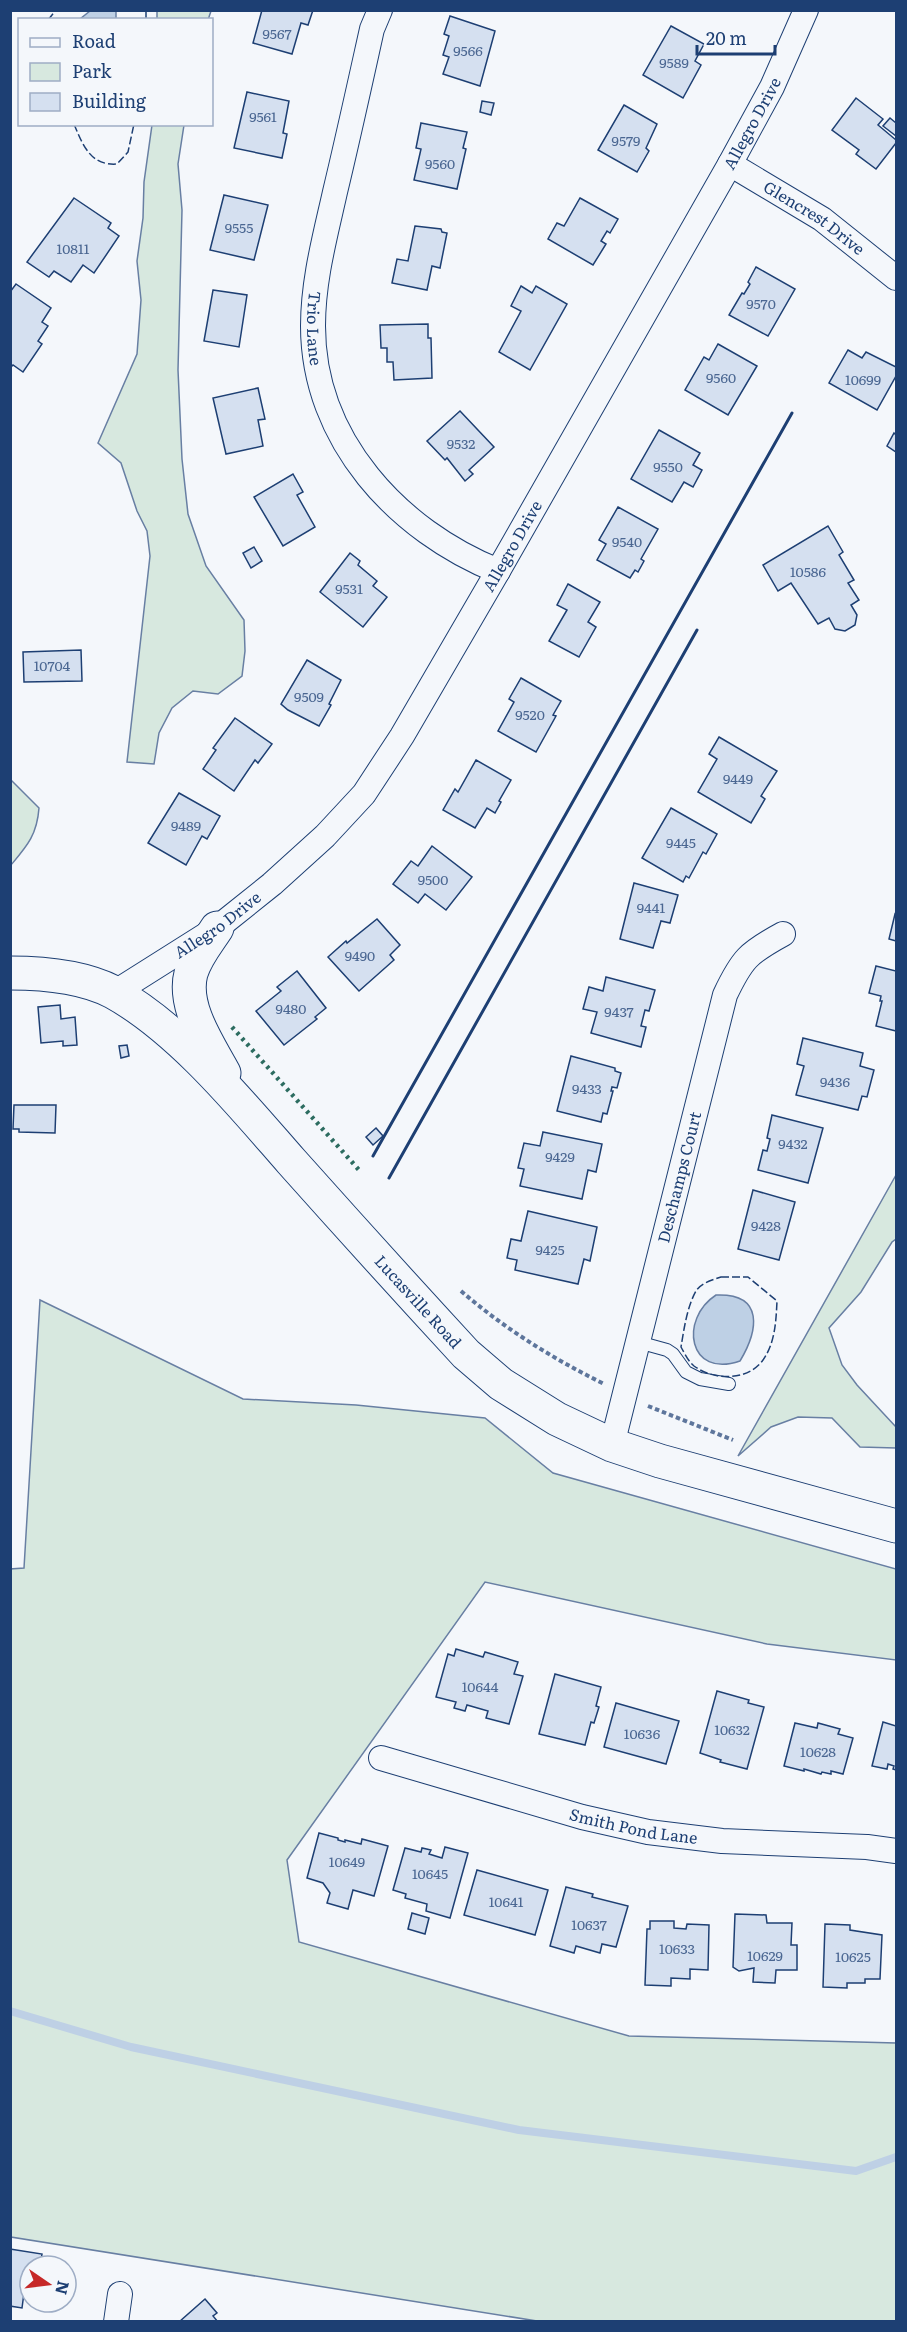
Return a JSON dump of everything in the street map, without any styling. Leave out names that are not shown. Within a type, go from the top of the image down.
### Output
[{"type":"street","name":"Trio Lane","points":[[380,10],[372,29],[316,278],[313,328],[319,378],[329,410],[349,449],[374,485],[405,517],[441,543],[498,571]]},
{"type":"street","name":"Allegro Drive","points":[[114,993],[217,928],[272,884],[325,836],[364,794],[402,736],[498,571],[730,164],[772,87],[806,10]]},
{"type":"street","name":"Glencrest Drive","points":[[730,164],[822,219],[897,278]]},
{"type":"street","points":[[217,928],[191,974],[190,992],[192,1007],[203,1033],[239,1101]]},
{"type":"street","name":"Deschamps Court","points":[[612,1445],[725,995],[746,958],[760,946],[783,934]]},
{"type":"street","name":"Lucasville Road","points":[[10,973],[65,977],[102,987],[141,1011],[185,1047],[239,1101],[466,1354],[501,1384],[557,1419],[612,1445],[660,1461],[897,1526]]},
{"type":"street","name":"Smith Pond Lane","points":[[381,1758],[582,1817],[648,1832],[722,1841],[848,1846],[897,1851]]},
{"type":"street","points":[[116,2322],[120,2294]]},
{"type":"lane","points":[[638,1342],[667,1350],[673,1354],[686,1372],[700,1379],[729,1384]]},
{"type":"path","points":[[461,1291],[491,1317],[516,1334],[592,1378]]},
{"type":"path","points":[[641,1402],[674,1418],[733,1440]]},
{"type":"green space","points":[[157,10],[211,11],[209,18],[157,18]]},
{"type":"green space","points":[[152,126],[184,126],[178,164],[182,210],[178,370],[182,459],[188,514],[206,566],[244,620],[245,651],[242,676],[218,694],[193,691],[172,708],[159,733],[154,764],[127,762],[150,556],[147,531],[137,511],[121,463],[98,443],[137,354],[141,300],[137,261],[143,218],[144,182]]},
{"type":"green space","points":[[10,779],[39,808],[36,826],[30,840],[11,865]]},
{"type":"green space","points":[[896,1175],[896,1239],[861,1292],[829,1328],[842,1365],[857,1385],[896,1427],[896,1448],[860,1447],[832,1418],[798,1417],[771,1427],[738,1456]]},
{"type":"green space","points":[[40,1300],[243,1399],[356,1405],[485,1418],[553,1473],[896,1569],[896,1660],[767,1644],[485,1582],[287,1860],[299,1942],[629,2036],[896,2043],[896,2321],[537,2321],[11,2237],[10,1569],[24,1568]]},
{"type":"water","points":[[90,11],[116,11],[116,18],[81,18]]},
{"type":"water","points":[[716,1295],[732,1296],[743,1300],[750,1307],[753,1316],[751,1338],[740,1361],[723,1364],[709,1362],[700,1354],[695,1344],[694,1331],[697,1318],[704,1305]]},
{"type":"building","points":[[262,10],[313,10],[308,25],[301,23],[292,54],[253,43]]},
{"type":"building","points":[[450,16],[495,31],[480,86],[443,74],[449,57],[443,55],[449,36],[444,34]]},
{"type":"building","points":[[671,26],[704,44],[695,61],[701,65],[683,98],[643,75]]},
{"type":"building","points":[[247,92],[289,101],[283,133],[287,134],[282,158],[234,148]]},
{"type":"building","points":[[856,98],[883,119],[878,125],[896,140],[876,169],[856,154],[859,150],[832,130]]},
{"type":"building","points":[[482,101],[494,103],[491,115],[480,112]]},
{"type":"building","points":[[624,105],[657,124],[646,148],[649,151],[637,172],[598,150]]},
{"type":"building","points":[[890,118],[896,123],[896,136],[883,126]]},
{"type":"building","points":[[421,123],[467,132],[463,148],[466,149],[457,189],[414,180],[421,149],[416,148]]},
{"type":"building","points":[[224,195],[268,205],[254,260],[210,250]]},
{"type":"building","points":[[74,198],[111,223],[108,228],[119,236],[94,273],[83,265],[71,282],[54,271],[49,277],[27,262]]},
{"type":"building","points":[[580,198],[618,219],[610,233],[607,231],[601,241],[606,244],[593,265],[548,239],[557,223],[564,226]]},
{"type":"building","points":[[415,226],[441,229],[442,232],[447,233],[440,268],[432,266],[427,290],[392,283],[397,259],[408,261]]},
{"type":"building","points":[[756,267],[795,289],[768,336],[729,315],[750,284],[748,282]]},
{"type":"building","points":[[16,284],[51,308],[42,322],[48,326],[38,341],[42,344],[23,372],[13,365],[10,368],[10,292]]},
{"type":"building","points":[[521,286],[532,293],[536,286],[567,304],[530,370],[499,352],[521,311],[511,306]]},
{"type":"building","points":[[213,290],[247,295],[239,347],[204,341]]},
{"type":"building","points":[[428,324],[428,338],[431,338],[432,378],[394,380],[393,362],[387,362],[387,348],[381,348],[380,325]]},
{"type":"building","points":[[718,344],[757,366],[728,415],[685,390],[704,357],[709,360]]},
{"type":"building","points":[[848,350],[862,358],[866,352],[896,367],[896,376],[877,410],[829,383]]},
{"type":"building","points":[[258,388],[265,419],[258,420],[263,446],[226,454],[213,398]]},
{"type":"building","points":[[460,411],[494,447],[469,470],[473,474],[465,481],[447,458],[445,460],[427,441]]},
{"type":"building","points":[[659,430],[700,453],[693,465],[702,470],[693,487],[684,482],[672,502],[631,479]]},
{"type":"building","points":[[894,433],[896,435],[896,452],[887,446]]},
{"type":"building","points":[[293,474],[303,492],[297,495],[315,527],[283,546],[254,497]]},
{"type":"building","points":[[618,507],[658,529],[641,559],[644,561],[638,572],[635,570],[630,578],[597,560],[606,544],[599,540]]},
{"type":"building","points":[[828,526],[843,552],[839,555],[854,580],[848,583],[859,600],[851,605],[857,615],[855,625],[845,631],[835,629],[829,618],[818,624],[791,583],[778,591],[763,565]]},
{"type":"building","points":[[254,547],[262,561],[251,568],[243,553]]},
{"type":"building","points":[[350,553],[360,561],[358,565],[377,581],[373,586],[387,597],[363,627],[320,592]]},
{"type":"building","points":[[568,584],[600,602],[588,622],[596,627],[579,657],[549,641],[567,610],[557,605]]},
{"type":"building","points":[[81,650],[82,681],[24,682],[23,652]]},
{"type":"building","points":[[307,660],[341,680],[319,726],[281,704]]},
{"type":"building","points":[[521,678],[561,701],[553,715],[556,716],[536,752],[498,731],[514,702],[509,699]]},
{"type":"building","points":[[235,718],[272,744],[258,763],[255,760],[234,791],[203,769],[216,750],[213,748]]},
{"type":"building","points":[[719,737],[777,771],[761,796],[765,799],[751,823],[698,792],[717,759],[709,754]]},
{"type":"building","points":[[476,760],[511,780],[495,813],[487,808],[475,828],[443,810],[455,789],[458,792]]},
{"type":"building","points":[[179,793],[220,816],[207,839],[202,836],[186,865],[148,843]]},
{"type":"building","points":[[671,808],[717,834],[706,854],[703,852],[689,878],[686,876],[683,882],[642,858]]},
{"type":"building","points":[[432,846],[472,877],[446,910],[425,894],[418,903],[393,884],[411,861],[418,866]]},
{"type":"building","points":[[634,883],[678,895],[670,923],[661,921],[653,948],[620,939]]},
{"type":"building","points":[[896,915],[896,941],[889,939]]},
{"type":"building","points":[[377,919],[400,945],[390,955],[394,960],[359,991],[328,957]]},
{"type":"building","points":[[876,966],[896,971],[896,1031],[876,1026],[882,1001],[880,1001],[881,996],[869,993]]},
{"type":"building","points":[[297,971],[326,1008],[315,1017],[317,1019],[284,1045],[256,1011],[281,991],[277,987]]},
{"type":"building","points":[[606,977],[655,990],[649,1011],[645,1010],[641,1026],[646,1027],[641,1047],[591,1033],[597,1012],[583,1009],[589,987],[603,991]]},
{"type":"building","points":[[60,1005],[61,1019],[75,1017],[77,1045],[63,1046],[63,1041],[41,1043],[38,1007]]},
{"type":"building","points":[[803,1038],[863,1053],[860,1066],[874,1070],[867,1097],[862,1096],[858,1110],[796,1095],[804,1066],[797,1064]]},
{"type":"building","points":[[127,1045],[129,1056],[121,1058],[119,1046]]},
{"type":"building","points":[[571,1056],[615,1068],[615,1071],[621,1073],[617,1088],[612,1087],[607,1114],[603,1113],[601,1122],[557,1111]]},
{"type":"building","points":[[14,1105],[56,1105],[55,1133],[19,1132],[19,1129],[13,1129]]},
{"type":"building","points":[[772,1115],[823,1128],[808,1183],[758,1170],[763,1150],[767,1151]]},
{"type":"building","points":[[376,1128],[383,1136],[373,1145],[366,1137]]},
{"type":"building","points":[[543,1132],[602,1144],[596,1172],[588,1170],[582,1199],[520,1186],[524,1169],[518,1168],[524,1143],[540,1146]]},
{"type":"building","points":[[753,1190],[795,1202],[779,1260],[738,1249]]},
{"type":"building","points":[[528,1211],[597,1227],[590,1261],[584,1259],[578,1284],[515,1270],[517,1260],[507,1258],[511,1239],[521,1241]]},
{"type":"building","points":[[456,1649],[483,1657],[485,1652],[518,1662],[514,1674],[523,1676],[509,1724],[486,1718],[488,1711],[467,1705],[465,1711],[454,1708],[456,1702],[436,1697],[448,1654],[454,1656]]},
{"type":"building","points":[[555,1674],[601,1687],[596,1706],[599,1707],[594,1723],[591,1722],[585,1745],[539,1734]]},
{"type":"building","points":[[717,1691],[764,1707],[747,1769],[720,1762],[721,1760],[700,1753]]},
{"type":"building","points":[[616,1703],[679,1721],[666,1764],[604,1747]]},
{"type":"building","points":[[883,1722],[896,1726],[896,1770],[893,1769],[894,1766],[888,1764],[887,1769],[872,1766]]},
{"type":"building","points":[[795,1723],[817,1728],[818,1723],[840,1729],[838,1734],[853,1738],[843,1774],[831,1771],[831,1774],[822,1772],[821,1774],[784,1766]]},
{"type":"building","points":[[319,1833],[345,1842],[345,1840],[361,1844],[362,1839],[388,1846],[374,1896],[353,1890],[348,1909],[327,1903],[330,1893],[323,1883],[307,1878]]},
{"type":"building","points":[[445,1847],[468,1853],[450,1918],[426,1911],[427,1904],[405,1898],[406,1894],[393,1890],[405,1848],[421,1852],[422,1848],[431,1850],[429,1854],[442,1858]]},
{"type":"building","points":[[477,1870],[548,1890],[535,1935],[464,1915]]},
{"type":"building","points":[[566,1887],[593,1894],[592,1897],[628,1906],[616,1947],[602,1944],[600,1953],[576,1946],[574,1953],[550,1946]]},
{"type":"building","points":[[412,1913],[429,1918],[425,1934],[408,1929]]},
{"type":"building","points":[[735,1914],[766,1915],[767,1923],[792,1923],[791,1945],[797,1945],[797,1970],[776,1970],[775,1983],[753,1982],[754,1968],[739,1971],[733,1967]]},
{"type":"building","points":[[650,1921],[674,1921],[674,1928],[686,1929],[687,1924],[709,1925],[708,1970],[690,1969],[690,1979],[671,1978],[671,1986],[645,1985],[647,1929],[650,1929]]},
{"type":"building","points":[[825,1924],[850,1925],[850,1930],[882,1935],[880,1979],[865,1979],[865,1983],[847,1983],[847,1988],[823,1987]]},
{"type":"building","points":[[10,2249],[42,2254],[18,2254],[18,2307],[10,2306]]},
{"type":"building","points":[[205,2299],[217,2313],[213,2316],[218,2322],[179,2322]]},
{"type":"waterway","points":[[10,2011],[131,2047],[519,2130],[856,2171],[896,2157]]},
{"type":"hedge","points":[[232,1027],[359,1170]]},
{"type":"fence","points":[[50,18],[56,10]]},
{"type":"fence","points":[[146,10],[146,18]]},
{"type":"fence","points":[[75,126],[89,153],[94,158],[108,164],[117,164],[128,152],[134,126]]},
{"type":"fence","points":[[721,1277],[748,1277],[777,1301],[775,1324],[767,1353],[757,1367],[740,1375],[721,1376],[702,1371],[690,1362],[681,1347],[688,1311],[696,1291],[704,1284],[721,1277]]},
{"type":"wall","points":[[373,1156],[792,413]]},
{"type":"wall","points":[[389,1178],[697,630]]}]
